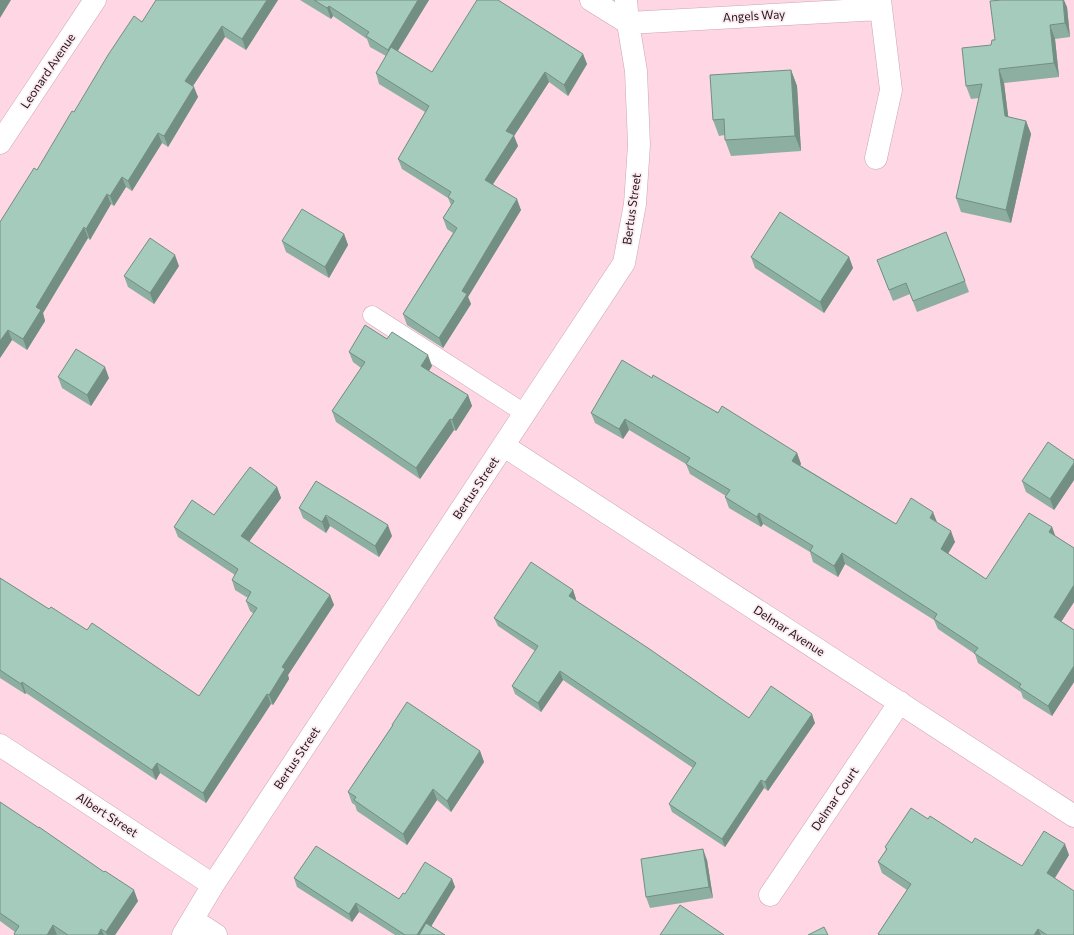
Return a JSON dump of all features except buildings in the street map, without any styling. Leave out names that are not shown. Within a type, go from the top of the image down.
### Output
[{"type":"street","name":"Leonard Avenue","points":[[0,143],[95,0]]},
{"type":"street","points":[[591,0],[628,23]]},
{"type":"street","name":"Bertus Street","points":[[188,927],[213,885],[526,414],[624,263],[635,204],[639,145],[636,71],[628,23],[626,0]]},
{"type":"street","name":"Angels Way","points":[[628,23],[880,5],[891,90],[876,158]]},
{"type":"street","name":"Delmar Avenue","points":[[504,446],[1074,816]]},
{"type":"street","name":"Delmar Court","points":[[770,895],[900,702]]},
{"type":"street","name":"Albert Street","points":[[0,745],[213,885]]},
{"type":"street","points":[[188,927],[216,935]]},
{"type":"lane","points":[[372,315],[526,414]]}]
